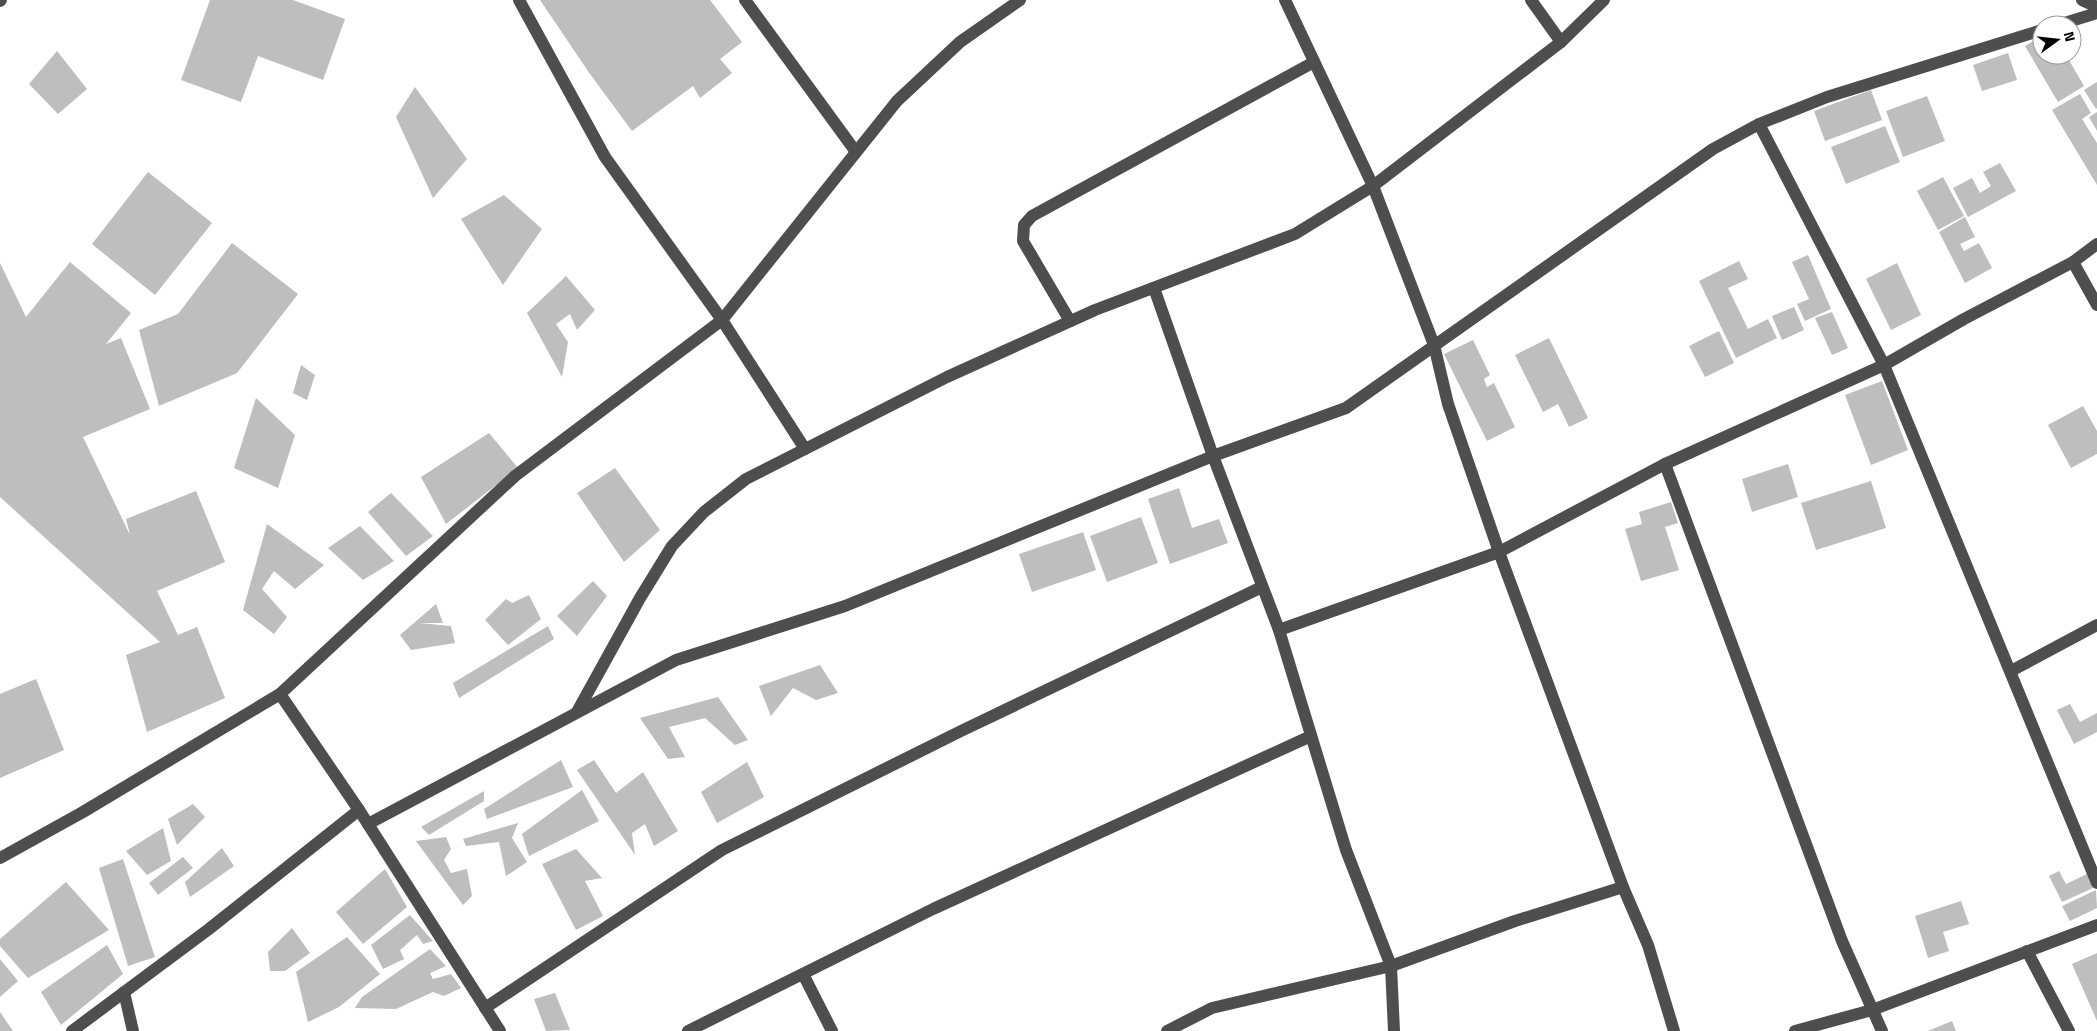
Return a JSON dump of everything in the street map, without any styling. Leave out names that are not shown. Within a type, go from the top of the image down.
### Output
[{"type":"street","points":[[519,0],[605,157],[722,320],[805,449]]},
{"type":"street","points":[[745,0],[856,152]]},
{"type":"street","points":[[0,858],[83,812],[280,694],[515,476],[722,320],[897,101],[960,42],[1020,0]]},
{"type":"street","points":[[1285,0],[1373,186],[1434,345],[1448,404],[1499,552],[1623,887],[1648,946],[1674,1031]]},
{"type":"street","points":[[1531,0],[1561,42]]},
{"type":"street","points":[[577,712],[640,598],[672,546],[704,512],[746,480],[947,377],[1070,321],[1295,234],[1373,186],[1561,42],[1604,0]]},
{"type":"street","points":[[2082,0],[2097,7]]},
{"type":"street","points":[[2082,18],[2097,13]]},
{"type":"street","points":[[368,824],[676,660],[845,606],[1213,456],[1346,408],[1713,149],[1759,124],[1827,97],[2032,33]]},
{"type":"street","points":[[1070,321],[1023,241],[1024,225],[1032,216],[1314,62]]},
{"type":"street","points":[[1759,124],[1884,365],[2097,883]]},
{"type":"street","points":[[1279,630],[1499,552],[1665,464],[1884,365],[1964,319],[2073,262],[2097,244]]},
{"type":"street","points":[[2073,262],[2097,305]]},
{"type":"street","points":[[1154,288],[1213,456],[1279,630],[1346,850],[1391,966],[1394,1031]]},
{"type":"street","points":[[1665,464],[1842,942],[1882,1031]]},
{"type":"street","points":[[485,1008],[722,850],[960,731],[1262,587]]},
{"type":"street","points":[[2011,671],[2097,625]]},
{"type":"street","points":[[280,694],[359,810],[500,1031]]},
{"type":"street","points":[[688,1031],[933,909],[1311,736]]},
{"type":"street","points":[[72,1031],[209,929],[359,810]]},
{"type":"street","points":[[1167,1031],[1212,1008],[1391,966],[1515,921],[1623,887]]},
{"type":"street","points":[[1795,1031],[1872,1010],[2097,925]]},
{"type":"street","points":[[2027,951],[2069,1031]]},
{"type":"street","points":[[803,974],[832,1031]]},
{"type":"street","points":[[124,992],[133,1031]]},
{"type":"building","points":[[210,0],[293,0],[345,19],[323,80],[258,56],[241,102],[181,80]]},
{"type":"building","points":[[540,0],[710,0],[742,42],[720,59],[732,73],[700,98],[693,86],[632,131],[590,74]]},
{"type":"building","points":[[2032,42],[2032,58],[2025,46]]},
{"type":"building","points":[[57,51],[87,89],[58,114],[29,84]]},
{"type":"building","points":[[2008,53],[2017,80],[1982,91],[1973,65]]},
{"type":"building","points":[[2036,65],[2072,65],[2084,86],[2058,102]]},
{"type":"building","points":[[2097,82],[2097,108],[2096,109],[2084,90]]},
{"type":"building","points":[[415,87],[467,159],[433,198],[396,117]]},
{"type":"building","points":[[1871,90],[1882,120],[1825,141],[1814,111]]},
{"type":"building","points":[[2080,94],[2091,113],[2082,119],[2097,143],[2097,185],[2052,110]]},
{"type":"building","points":[[1927,96],[1945,141],[1903,157],[1886,111]]},
{"type":"building","points":[[2097,112],[2097,131],[2089,117]]},
{"type":"building","points":[[1885,126],[1900,162],[1846,184],[1831,147]]},
{"type":"building","points":[[2000,163],[2016,191],[1968,217],[1953,188],[1972,178],[1980,193],[1991,186],[1983,172]]},
{"type":"building","points":[[148,172],[212,223],[155,295],[92,244]]},
{"type":"building","points":[[1943,177],[1964,216],[1938,230],[1917,191]]},
{"type":"building","points":[[504,195],[542,229],[503,285],[461,219]]},
{"type":"building","points":[[1965,217],[1975,237],[1960,244],[1964,251],[1979,243],[1992,268],[1965,283],[1939,232]]},
{"type":"building","points":[[232,243],[298,294],[237,373],[159,406],[139,330],[178,314]]},
{"type":"building","points":[[1808,255],[1831,309],[1805,321],[1797,304],[1809,299],[1792,262]]},
{"type":"building","points":[[1739,261],[1748,279],[1728,288],[1748,329],[1768,319],[1777,338],[1736,358],[1699,281]]},
{"type":"building","points":[[70,262],[131,313],[106,344],[121,338],[150,409],[83,437],[130,535],[126,519],[196,491],[225,562],[157,591],[178,635],[197,627],[225,698],[147,732],[126,655],[160,642],[0,497],[0,263],[26,317]]},
{"type":"building","points":[[1897,263],[1921,315],[1891,330],[1866,279]]},
{"type":"building","points":[[566,276],[595,310],[577,330],[570,314],[556,324],[568,342],[562,377],[527,313]]},
{"type":"building","points":[[1794,307],[1804,330],[1782,340],[1772,316]]},
{"type":"building","points":[[1832,312],[1848,348],[1832,355],[1815,318]]},
{"type":"building","points":[[1719,331],[1734,363],[1705,377],[1689,346]]},
{"type":"building","points":[[1549,338],[1588,418],[1569,427],[1558,404],[1543,412],[1515,355]]},
{"type":"building","points":[[1473,340],[1490,375],[1484,379],[1487,387],[1494,383],[1515,427],[1487,441],[1444,354]]},
{"type":"building","points":[[301,365],[315,375],[307,400],[293,393]]},
{"type":"building","points":[[1882,381],[1908,450],[1871,465],[1845,395]]},
{"type":"building","points":[[256,398],[295,435],[278,488],[234,468]]},
{"type":"building","points":[[2083,406],[2097,431],[2097,454],[2071,468],[2048,425]]},
{"type":"building","points":[[489,433],[518,468],[446,524],[421,477]]},
{"type":"building","points":[[1788,464],[1798,497],[1752,512],[1742,479]]},
{"type":"building","points":[[615,468],[660,530],[624,562],[577,493]]},
{"type":"building","points":[[1871,481],[1886,528],[1816,550],[1801,503]]},
{"type":"building","points":[[1179,488],[1192,528],[1219,519],[1228,543],[1170,564],[1148,499]]},
{"type":"building","points":[[391,493],[433,536],[406,556],[368,512]]},
{"type":"building","points":[[1671,502],[1678,523],[1665,527],[1679,570],[1641,581],[1625,529],[1642,524],[1639,512]]},
{"type":"building","points":[[1141,517],[1158,563],[1107,582],[1090,536]]},
{"type":"building","points":[[267,524],[324,565],[295,589],[274,571],[262,589],[287,617],[274,634],[243,610]]},
{"type":"building","points":[[360,526],[394,561],[363,580],[328,548]]},
{"type":"building","points":[[1083,532],[1096,570],[1032,592],[1019,554]]},
{"type":"building","points":[[593,581],[607,596],[577,636],[557,616]]},
{"type":"building","points":[[529,595],[541,619],[508,645],[485,620],[506,599],[512,603]]},
{"type":"building","points":[[436,604],[443,623],[419,623],[451,626],[455,643],[411,650],[400,635]]},
{"type":"building","points":[[548,626],[554,639],[459,698],[453,683]]},
{"type":"building","points":[[820,665],[838,693],[816,700],[793,688],[771,716],[759,686]]},
{"type":"building","points":[[36,679],[64,750],[0,778],[0,694]]},
{"type":"building","points":[[718,697],[748,740],[735,745],[705,718],[669,727],[685,757],[668,759],[640,718]]},
{"type":"building","points":[[2070,704],[2080,722],[2097,713],[2097,732],[2074,744],[2057,710]]},
{"type":"building","points":[[561,760],[573,787],[487,819],[484,809]]},
{"type":"building","points":[[594,760],[616,793],[643,772],[678,831],[654,846],[645,824],[632,833],[635,855],[577,770]]},
{"type":"building","points":[[747,762],[764,797],[717,823],[701,792]]},
{"type":"building","points":[[582,790],[599,821],[529,856],[522,834]]},
{"type":"building","points":[[484,791],[484,801],[429,835],[421,827]]},
{"type":"building","points":[[193,804],[205,817],[177,845],[168,819]]},
{"type":"building","points":[[518,823],[512,838],[527,862],[506,876],[499,842],[466,846],[463,839]]},
{"type":"building","points":[[163,828],[171,861],[147,875],[126,851]]},
{"type":"building","points":[[446,837],[451,849],[444,860],[451,873],[467,869],[472,896],[463,905],[416,841]]},
{"type":"building","points":[[222,848],[234,866],[190,897],[185,882]]},
{"type":"building","points":[[576,849],[602,878],[585,881],[603,916],[576,930],[542,864]]},
{"type":"building","points":[[183,857],[193,868],[158,895],[149,883]]},
{"type":"building","points":[[123,859],[155,957],[128,966],[99,868]]},
{"type":"building","points":[[385,869],[407,907],[363,944],[336,912]]},
{"type":"building","points":[[2059,871],[2066,884],[2087,874],[2093,888],[2062,902],[2049,876]]},
{"type":"building","points":[[66,882],[109,930],[28,978],[0,946],[0,939]]},
{"type":"building","points":[[2096,890],[2097,908],[2070,921],[2062,906]]},
{"type":"building","points":[[1961,901],[1969,924],[1943,932],[1949,951],[1928,958],[1915,916]]},
{"type":"building","points":[[410,915],[433,941],[423,944],[417,935],[400,950],[404,959],[383,969],[371,945]]},
{"type":"building","points":[[292,928],[310,953],[285,971],[270,971],[268,952]]},
{"type":"building","points":[[347,937],[380,974],[339,1007],[308,1022],[296,972]]},
{"type":"building","points":[[107,945],[123,974],[61,1025],[41,992]]},
{"type":"building","points":[[430,949],[446,966],[430,973],[433,979],[451,974],[461,988],[444,996],[433,992],[396,1009],[355,1008],[362,997]]},
{"type":"building","points":[[2097,953],[2097,1021],[2072,964]]},
{"type":"building","points":[[0,959],[18,981],[0,997]]},
{"type":"building","points":[[555,993],[570,1030],[546,1031],[534,999]]},
{"type":"building","points":[[0,1012],[13,1031],[0,1031]]},
{"type":"building","points":[[1952,1021],[1956,1031],[1928,1031]]}]
